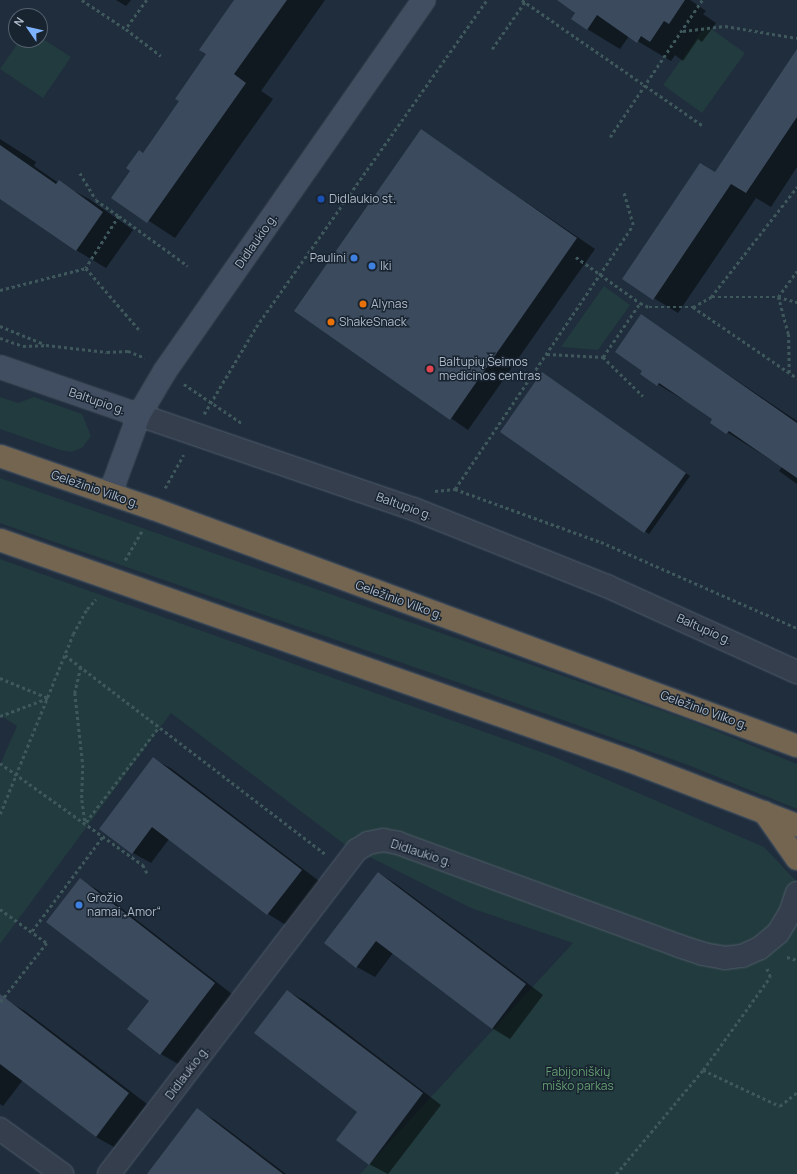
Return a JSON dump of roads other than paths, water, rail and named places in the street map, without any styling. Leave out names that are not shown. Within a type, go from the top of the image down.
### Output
[{"type":"highway","name":"Geležinio Vilko g.","points":[[0,456],[154,509],[797,746]]},
{"type":"highway","points":[[0,540],[630,761],[797,824]]},
{"type":"highway","points":[[764,811],[797,859]]},
{"type":"street","name":"Didlaukio g.","points":[[110,494],[139,416],[165,371],[424,0]]},
{"type":"street","name":"Baltupio g.","points":[[0,367],[422,512],[607,586],[797,672]]},
{"type":"street","name":"Didlaukio g.","points":[[110,1174],[357,850],[368,843],[383,840],[398,843],[703,954],[725,958],[742,956],[760,948],[778,933],[791,911],[797,893]]},
{"type":"street","points":[[0,1128],[62,1174]]},
{"type":"place","name":"Didlaukio st.","points":[[321,199]]},
{"type":"place","name":"Paulini","points":[[354,258]]},
{"type":"place","name":"Iki","points":[[372,266]]},
{"type":"place","name":"Alynas","points":[[363,304]]},
{"type":"place","name":"ShakeSnack","points":[[331,322]]},
{"type":"place","name":"Baltupių Šeimos medicinos centras","points":[[430,369]]},
{"type":"place","name":"Grožio namai „Amor“","points":[[79,905]]},
{"type":"park label","name":"Fabijoniškių miško parkas","points":[[578,1079]]}]
